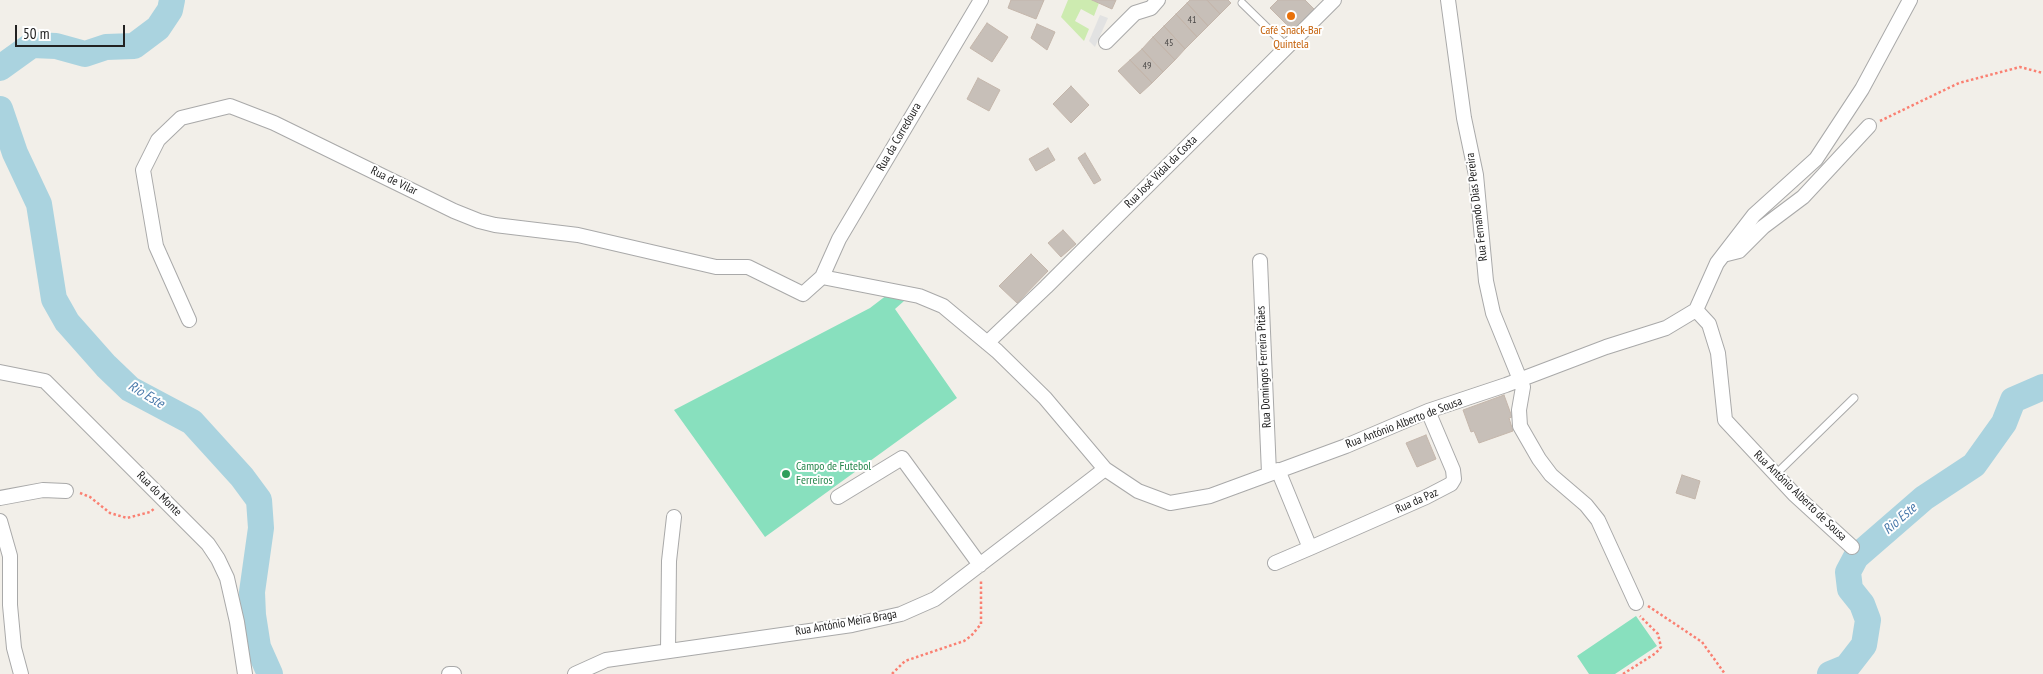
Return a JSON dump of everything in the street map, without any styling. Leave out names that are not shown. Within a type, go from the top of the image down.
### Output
[{"type":"street","name":"Rua da Corredoura","points":[[822,277],[839,239],[980,0]]},
{"type":"street","points":[[1106,42],[1134,6],[1151,8],[1158,0]]},
{"type":"street","name":"Rua José Vidal da Costa","points":[[987,342],[1046,287],[1334,0]]},
{"type":"street","name":"Rua Fernando Dias Pereira","points":[[1448,0],[1464,118],[1476,175],[1486,281],[1493,313],[1521,380]]},
{"type":"street","points":[[1696,310],[1717,263],[1754,215],[1816,159],[1862,89],[1910,0]]},
{"type":"street","name":"Rua de Vilar","points":[[189,320],[156,246],[144,170],[158,140],[181,118],[230,106],[274,123],[454,211],[479,221],[578,235],[716,268],[748,267],[803,294],[822,277]]},
{"type":"street","points":[[1723,255],[1739,251],[1763,227],[1803,197],[1870,126]]},
{"type":"street","name":"Rua Domingos Ferreira Pitães","points":[[1260,261],[1274,471]]},
{"type":"street","points":[[822,277],[919,296],[943,306],[987,342],[1044,398],[1109,471]]},
{"type":"street","name":"Rua António Alberto de Sousa","points":[[1109,471],[1138,491],[1170,503],[1210,496],[1346,446],[1428,411],[1521,380],[1606,347],[1666,328],[1696,310],[1709,324],[1718,353],[1725,420],[1776,474],[1852,547]]},
{"type":"street","name":"Rua do Monte","points":[[0,372],[45,381],[208,544],[218,558],[229,587],[244,674]]},
{"type":"street","points":[[1521,380],[1524,394],[1519,410],[1520,426],[1539,459],[1551,474],[1586,505],[1598,520],[1635,599]]},
{"type":"street","name":"Rua da Paz","points":[[1276,563],[1433,494],[1451,484],[1454,479],[1453,470],[1428,411]]},
{"type":"street","points":[[838,497],[902,458],[980,565]]},
{"type":"street","name":"Rua António Meira Braga","points":[[575,674],[606,660],[852,624],[901,614],[936,599],[1109,471]]},
{"type":"street","points":[[1274,471],[1310,548]]},
{"type":"street","points":[[0,498],[43,490],[66,491]]},
{"type":"street","points":[[668,650],[669,561],[674,516]]},
{"type":"street","points":[[0,522],[10,556],[10,605],[14,648],[21,674]]},
{"type":"street","points":[[449,674],[454,674]]},
{"type":"lane","points":[[1242,4],[1287,47]]},
{"type":"lane","points":[[1776,474],[1854,398]]},
{"type":"path","points":[[1870,126],[1959,82],[2020,67],[2043,73]]},
{"type":"path","points":[[66,491],[90,497],[110,513],[127,518],[150,512],[165,500]]},
{"type":"path","points":[[892,674],[905,661],[964,641],[981,624],[980,565]]},
{"type":"path","points":[[1623,674],[1656,653],[1661,647],[1658,634],[1641,617],[1635,599]]},
{"type":"path","points":[[1635,599],[1702,642],[1725,674]]},
{"type":"green space","points":[[1068,0],[1092,0],[1099,3],[1094,16],[1081,9],[1075,21],[1089,29],[1084,41],[1061,17]]},
{"type":"green space","name":"Campo de Futebol Ferreiros","points":[[887,295],[904,301],[895,309],[957,398],[765,537],[674,410],[870,308]]},
{"type":"green space","points":[[1636,616],[1657,646],[1615,674],[1589,674],[1577,656]]},
{"type":"shaded area","points":[[1100,15],[1108,18],[1095,47],[1089,41]]},
{"type":"building","points":[[1011,0],[1044,0],[1036,19],[1008,8]]},
{"type":"building","points":[[1092,0],[1116,0],[1112,9]]},
{"type":"building","points":[[1190,0],[1207,0],[1220,14],[1208,26],[1187,3]]},
{"type":"building","points":[[1207,0],[1228,0],[1231,3],[1220,14]]},
{"type":"building","points":[[1278,0],[1305,0],[1315,10],[1293,31],[1270,8]]},
{"type":"building","points":[[1187,3],[1208,26],[1197,37],[1176,14]]},
{"type":"building","points":[[1176,14],[1197,37],[1185,49],[1164,26]]},
{"type":"building","points":[[987,23],[1008,37],[992,62],[970,48]]},
{"type":"building","points":[[1037,24],[1055,32],[1047,50],[1031,38]]},
{"type":"building","points":[[1164,26],[1185,49],[1175,60],[1153,37]]},
{"type":"building","points":[[1153,37],[1175,60],[1163,72],[1142,49]]},
{"type":"building","points":[[1142,49],[1163,72],[1152,83],[1130,60]]},
{"type":"building","points":[[1130,60],[1152,83],[1140,94],[1118,71]]},
{"type":"building","points":[[978,78],[1000,90],[989,111],[967,99]]},
{"type":"building","points":[[1071,86],[1089,105],[1071,123],[1053,104]]},
{"type":"building","points":[[1048,148],[1055,160],[1036,171],[1029,159]]},
{"type":"building","points":[[1085,153],[1101,180],[1094,184],[1078,158]]},
{"type":"building","points":[[1063,230],[1076,244],[1061,257],[1048,243]]},
{"type":"building","points":[[1031,254],[1048,271],[1017,303],[999,286]]},
{"type":"building","points":[[1504,395],[1512,417],[1509,418],[1513,431],[1479,443],[1474,431],[1471,432],[1463,410]]},
{"type":"building","points":[[1426,435],[1436,459],[1417,467],[1406,443]]},
{"type":"building","points":[[1682,475],[1700,481],[1695,499],[1676,493]]},
{"type":"waterway","name":"Rio Este","points":[[0,68],[32,45],[56,46],[85,54],[106,47],[134,46],[158,28],[170,10],[172,0]]},
{"type":"waterway","name":"Rio Este","points":[[0,109],[15,153],[39,204],[54,299],[67,322],[106,366],[130,389],[192,422],[242,477],[259,500],[261,528],[252,592],[253,615],[258,647],[270,674]]},
{"type":"waterway","name":"Rio Este","points":[[1830,674],[1847,667],[1864,645],[1868,620],[1862,604],[1850,589],[1848,572],[1856,557],[1924,498],[1974,465],[2004,423],[2013,400],[2043,387]]},
{"type":"place","name":"Café Snack-Bar Quintela","points":[[1291,16]]},
{"type":"place","name":"Campo de Futebol Ferreiros","points":[[786,474]]}]
